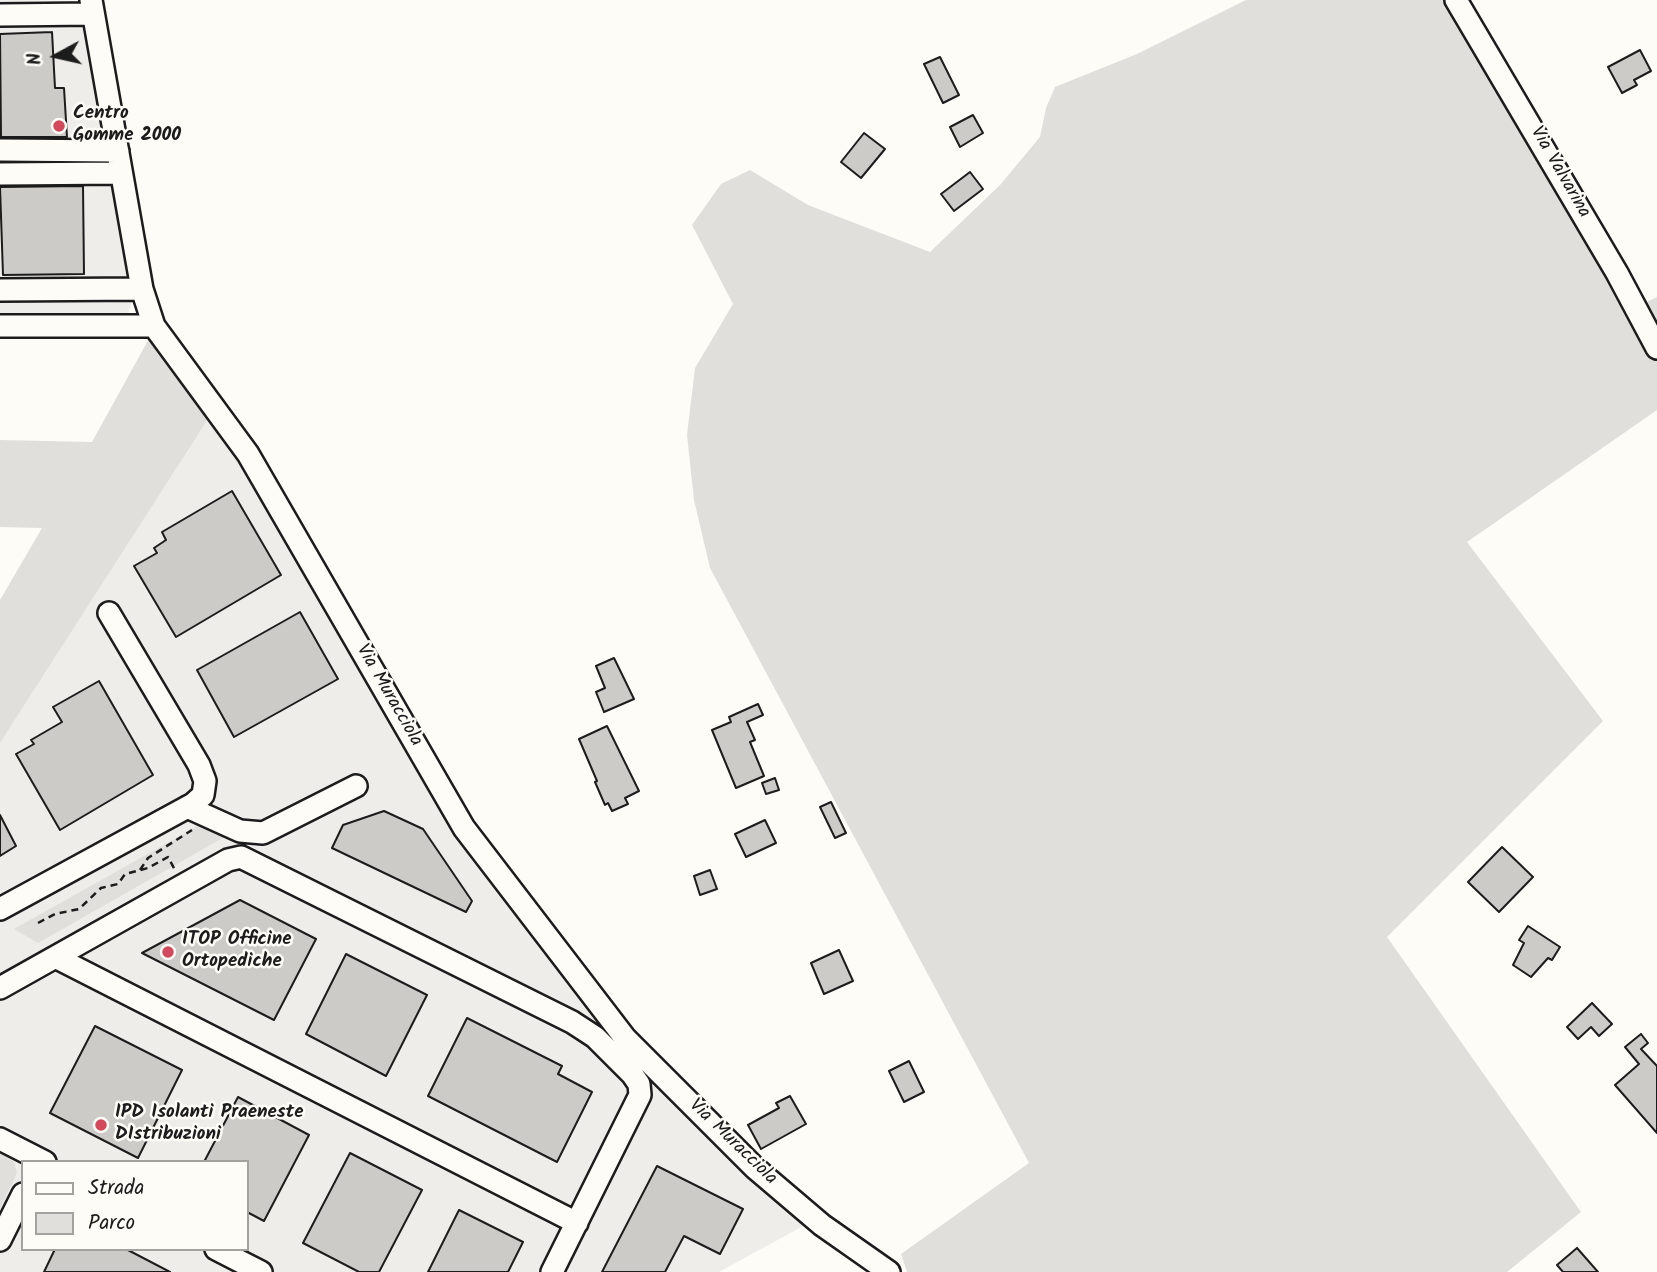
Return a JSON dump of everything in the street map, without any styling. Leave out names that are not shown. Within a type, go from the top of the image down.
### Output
[{"type":"street","name":"Via Valvarina","points":[[1456,0],[1617,273],[1657,348]]},
{"type":"street","points":[[0,15],[92,7]]},
{"type":"street","name":"Via Muracciola","points":[[92,7],[142,289],[154,326],[248,454],[464,828],[625,1038],[755,1168],[822,1226],[889,1272]]},
{"type":"street","points":[[0,150],[118,151]]},
{"type":"street","points":[[0,174],[121,173]]},
{"type":"street","points":[[0,290],[142,289]]},
{"type":"street","points":[[0,327],[154,326]]},
{"type":"street","points":[[0,909],[187,807],[203,794],[202,771],[108,613]]},
{"type":"street","points":[[187,807],[240,831],[263,833],[356,786]]},
{"type":"street","points":[[0,988],[228,860],[241,857],[572,1022],[594,1037],[632,1074],[639,1084],[640,1095],[552,1272]]},
{"type":"street","points":[[55,957],[577,1223]]},
{"type":"street","points":[[0,1139],[39,1160]]},
{"type":"street","points":[[0,1240],[21,1198]]},
{"type":"street","points":[[220,1251],[261,1272]]},
{"type":"path","points":[[139,871],[148,858],[194,829]]},
{"type":"path","points":[[38,923],[55,914],[79,909],[101,888],[118,884],[125,874],[139,871],[168,857]]},
{"type":"shaded area","points":[[0,0],[79,1],[133,298],[128,314],[121,318],[0,316]]},
{"type":"shaded area","points":[[212,413],[452,827],[612,1038],[749,1176],[805,1225],[719,1272],[0,1272],[0,743]]},
{"type":"green space","points":[[1246,0],[1456,0],[1636,307],[1657,297],[1657,410],[1467,542],[1603,721],[1387,937],[1581,1212],[1507,1272],[907,1272],[901,1254],[1029,1163],[710,568],[694,500],[687,435],[695,368],[733,304],[692,225],[721,184],[750,170],[808,205],[930,252],[1000,185],[1040,137],[1046,108],[1055,87],[1137,54]]},
{"type":"green space","points":[[151,335],[212,413],[0,743],[0,600],[42,528],[0,527],[0,440],[92,442]]},
{"type":"green space","points":[[203,823],[228,835],[38,943],[14,929]]},
{"type":"green space","points":[[0,1152],[14,1162],[17,1173],[0,1208]]},
{"type":"building","points":[[52,32],[55,88],[64,88],[67,137],[1,137],[0,34]]},
{"type":"building","points":[[1640,50],[1651,71],[1634,80],[1637,85],[1622,93],[1608,67]]},
{"type":"building","points":[[940,57],[959,95],[943,103],[924,64]]},
{"type":"building","points":[[973,115],[983,133],[960,147],[950,127]]},
{"type":"building","points":[[864,133],[885,149],[861,178],[841,162]]},
{"type":"building","points":[[970,172],[983,189],[954,211],[941,194]]},
{"type":"building","points":[[83,186],[84,274],[3,275],[0,187]]},
{"type":"building","points":[[232,491],[281,575],[176,637],[134,566],[157,553],[154,548],[166,540],[162,532]]},
{"type":"building","points":[[300,612],[338,679],[234,737],[197,670]]},
{"type":"building","points":[[614,658],[634,699],[604,712],[596,692],[605,688],[596,666]]},
{"type":"building","points":[[99,681],[153,775],[60,830],[16,754],[34,744],[31,740],[62,722],[53,707]]},
{"type":"building","points":[[758,704],[763,715],[747,722],[755,740],[750,742],[764,776],[736,788],[712,730],[731,722],[729,717]]},
{"type":"building","points":[[607,726],[639,791],[625,798],[628,804],[612,811],[608,803],[605,805],[579,739]]},
{"type":"building","points":[[775,778],[779,790],[766,794],[762,783]]},
{"type":"building","points":[[831,802],[846,833],[835,838],[820,807]]},
{"type":"building","points":[[384,811],[423,829],[472,901],[466,912],[332,848],[343,825]]},
{"type":"building","points":[[0,815],[16,846],[0,856]]},
{"type":"building","points":[[765,820],[776,843],[746,857],[735,834]]},
{"type":"building","points":[[1502,847],[1533,877],[1499,912],[1468,882]]},
{"type":"building","points":[[710,870],[717,889],[700,895],[694,876]]},
{"type":"building","points":[[240,900],[316,939],[274,1020],[142,953]]},
{"type":"building","points":[[1528,926],[1560,947],[1552,960],[1548,958],[1531,977],[1513,965],[1524,943],[1519,940]]},
{"type":"building","points":[[839,950],[853,981],[824,994],[811,963]]},
{"type":"building","points":[[346,954],[427,995],[386,1076],[306,1034]]},
{"type":"building","points":[[1592,1003],[1612,1024],[1599,1036],[1591,1027],[1578,1039],[1567,1027]]},
{"type":"building","points":[[467,1018],[562,1066],[558,1074],[592,1092],[557,1162],[428,1096]]},
{"type":"building","points":[[95,1026],[182,1070],[138,1158],[50,1113]]},
{"type":"building","points":[[1641,1034],[1648,1043],[1641,1049],[1657,1066],[1657,1133],[1615,1085],[1639,1064],[1625,1047]]},
{"type":"building","points":[[909,1061],[924,1092],[904,1102],[889,1071]]},
{"type":"building","points":[[790,1096],[806,1124],[761,1149],[748,1125],[779,1108],[776,1103]]},
{"type":"building","points":[[238,1097],[309,1135],[264,1221],[248,1213],[248,1160],[205,1160]]},
{"type":"building","points":[[350,1153],[422,1190],[379,1272],[359,1272],[303,1243]]},
{"type":"building","points":[[657,1166],[743,1209],[720,1254],[684,1236],[665,1272],[602,1272]]},
{"type":"building","points":[[459,1210],[523,1242],[508,1272],[428,1272]]},
{"type":"building","points":[[1577,1248],[1598,1272],[1563,1272],[1557,1265]]},
{"type":"building","points":[[54,1251],[130,1251],[170,1272],[44,1272]]},
{"type":"place","name":"Centro Gomme 2000","points":[[59,126]]},
{"type":"place","name":"ITOP Officine Ortopediche","points":[[168,952]]},
{"type":"place","name":"IPD Isolanti Praeneste DIstribuzioni","points":[[101,1125]]}]
